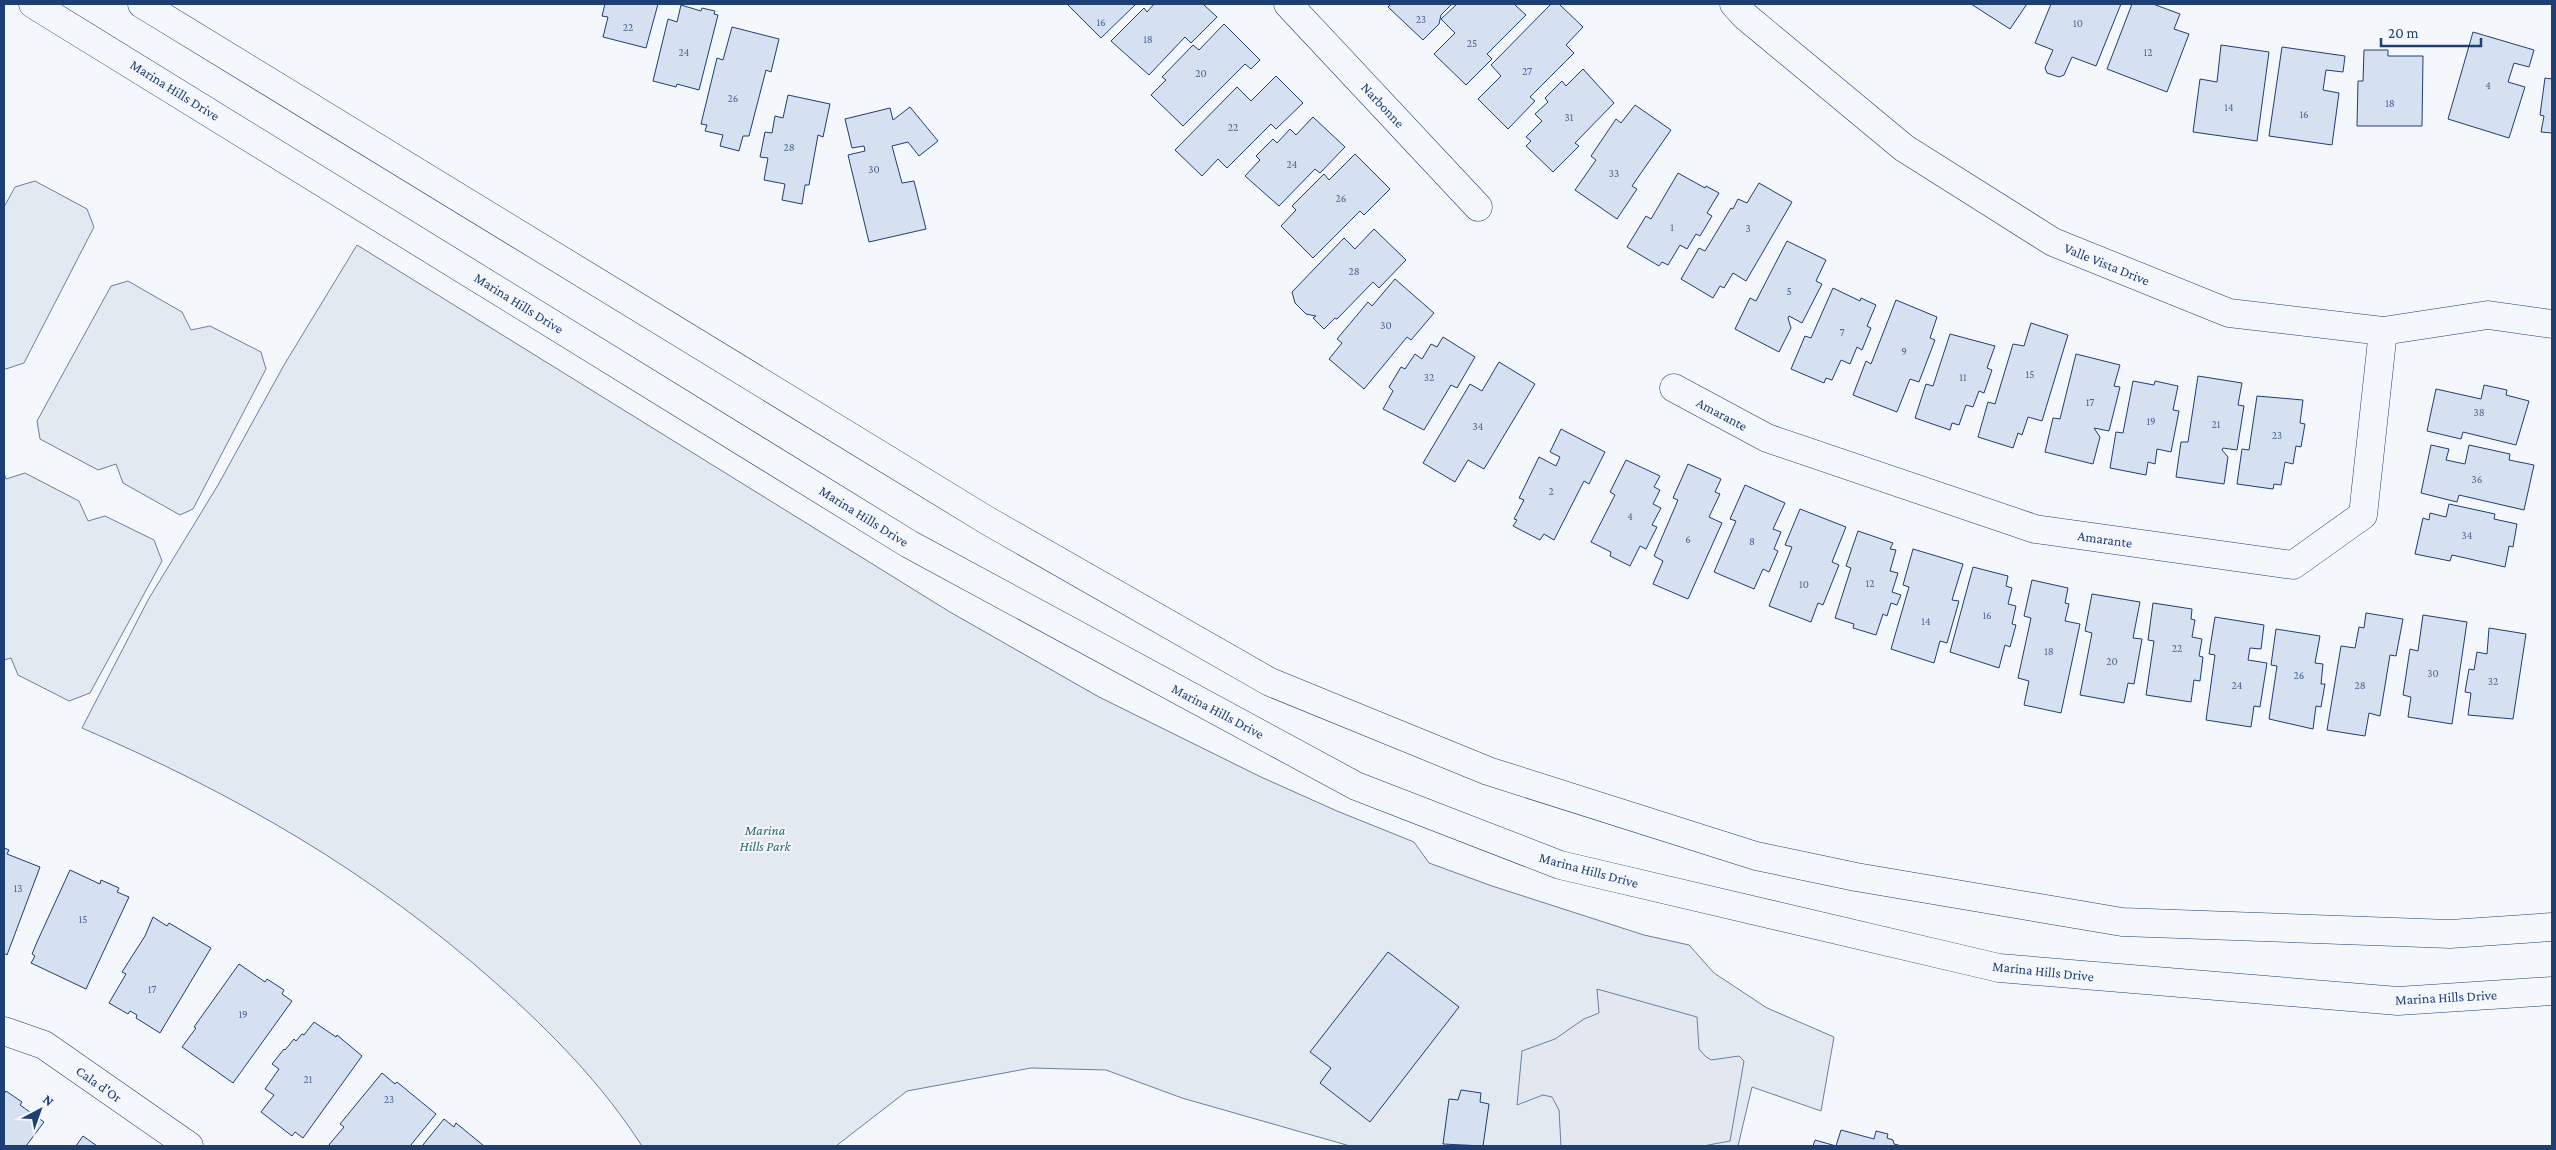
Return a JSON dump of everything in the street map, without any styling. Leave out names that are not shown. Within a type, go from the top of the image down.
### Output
[{"type":"street","name":"Marina Hills Drive","points":[[33,4],[909,544],[1356,786],[1560,865],[1999,968],[2398,1001],[2552,991]]},
{"type":"street","points":[[142,4],[988,521],[1262,677],[1488,771],[1756,856],[1856,876],[2122,922],[2450,934],[2552,927]]},
{"type":"street","name":"Narbonne","points":[[1288,4],[1478,207]]},
{"type":"street","name":"Valle Vista Drive","points":[[1734,4],[1745,16],[1904,148],[2053,242],[2229,313],[2383,331],[2488,315],[2552,324]]},
{"type":"street","name":"Amarante","points":[[1674,388],[1768,438],[2035,529],[2293,565],[2363,515],[2383,331]]},
{"type":"street","name":"Cala d'Or","points":[[4,1031],[44,1045],[189,1146]]},
{"type":"green space","points":[[35,181],[87,209],[94,227],[24,363],[6,369],[4,368],[4,207],[15,187]]},
{"type":"green space","name":"Marina Hills Park","points":[[357,245],[950,612],[1099,697],[1261,777],[1337,811],[1414,842],[1429,863],[1492,886],[1644,935],[1689,945],[1714,973],[1767,1008],[1834,1037],[1821,1111],[1752,1087],[1738,1146],[1350,1146],[1182,1098],[1106,1070],[1031,1068],[907,1091],[836,1146],[642,1146],[610,1101],[557,1040],[497,984],[449,943],[400,906],[351,871],[248,809],[194,780],[82,728],[148,600],[218,485],[284,365]]},
{"type":"green space","points":[[128,281],[182,312],[191,330],[210,326],[261,352],[266,369],[193,509],[180,515],[123,483],[116,464],[98,470],[40,439],[37,421],[111,286]]},
{"type":"green space","points":[[4,473],[6,479],[25,473],[79,501],[88,521],[105,516],[154,540],[162,561],[90,693],[69,701],[18,675],[11,658],[4,660]]},
{"type":"shaded area","points":[[1597,989],[1697,1017],[1699,1049],[1705,1056],[1711,1060],[1739,1056],[1744,1061],[1730,1141],[1703,1146],[1561,1146],[1559,1110],[1552,1097],[1543,1095],[1517,1105],[1522,1051],[1555,1039],[1584,1019],[1599,1013]]},
{"type":"building","points":[[605,4],[658,4],[646,48],[603,37],[608,17],[602,16]]},
{"type":"building","points":[[1069,4],[1136,4],[1101,38]]},
{"type":"building","points":[[1154,4],[1203,4],[1217,17],[1191,43],[1185,37],[1149,75],[1111,41],[1144,8],[1147,12]]},
{"type":"building","points":[[1391,4],[1452,4],[1441,15],[1439,24],[1423,40],[1388,7]]},
{"type":"building","points":[[1457,4],[1514,4],[1526,15],[1487,54],[1492,59],[1466,85],[1434,54],[1455,33],[1441,19]]},
{"type":"building","points":[[1551,4],[1559,4],[1583,27],[1566,45],[1574,53],[1530,97],[1535,101],[1508,129],[1478,99],[1501,76],[1491,65]]},
{"type":"building","points":[[1971,4],[2027,4],[2010,29]]},
{"type":"building","points":[[2051,4],[2121,4],[2096,66],[2072,57],[2064,75],[2059,77],[2047,73],[2045,68],[2053,50],[2035,43]]},
{"type":"building","points":[[2132,4],[2153,4],[2180,14],[2174,29],[2189,34],[2167,92],[2107,69]]},
{"type":"building","points":[[681,5],[701,11],[702,8],[715,11],[714,14],[718,15],[699,90],[677,84],[676,87],[653,81],[668,19],[677,22]]},
{"type":"building","points":[[1224,24],[1260,60],[1251,69],[1245,64],[1183,126],[1151,95],[1166,80],[1162,77],[1193,45],[1199,50]]},
{"type":"building","points":[[732,27],[779,39],[771,72],[766,70],[749,136],[743,136],[739,151],[720,146],[723,135],[705,131],[707,125],[701,124],[717,58],[723,60]]},
{"type":"building","points":[[2473,32],[2534,50],[2529,67],[2514,63],[2508,82],[2525,87],[2509,138],[2448,119]]},
{"type":"building","points":[[2221,45],[2269,52],[2257,141],[2193,132],[2200,79],[2217,82]]},
{"type":"building","points":[[2282,47],[2345,56],[2343,72],[2326,70],[2323,90],[2339,93],[2332,145],[2269,136]]},
{"type":"building","points":[[2364,50],[2388,50],[2388,56],[2423,56],[2422,126],[2357,126],[2358,81],[2363,81]]},
{"type":"building","points":[[1583,69],[1614,103],[1575,143],[1579,146],[1553,172],[1526,146],[1531,141],[1526,137],[1542,121],[1535,114],[1548,102],[1545,98],[1562,81],[1566,86]]},
{"type":"building","points":[[1276,76],[1303,103],[1276,129],[1271,124],[1227,168],[1218,159],[1202,176],[1175,150],[1237,87],[1251,101]]},
{"type":"building","points":[[2545,78],[2552,79],[2552,133],[2541,132],[2544,116],[2540,115]]},
{"type":"building","points":[[788,95],[830,104],[823,137],[818,135],[809,185],[805,185],[802,204],[782,200],[785,184],[764,180],[768,158],[760,157],[765,132],[772,133],[775,116],[783,118]]},
{"type":"building","points":[[1635,105],[1671,130],[1632,186],[1637,189],[1617,219],[1575,190],[1596,160],[1591,156],[1616,119],[1621,123]]},
{"type":"building","points":[[910,107],[938,141],[919,156],[908,142],[892,146],[902,183],[914,181],[926,229],[869,242],[848,155],[865,151],[864,146],[852,148],[845,119],[890,108],[893,120]]},
{"type":"building","points":[[1313,117],[1345,147],[1320,173],[1315,169],[1279,206],[1245,176],[1260,160],[1256,156],[1273,139],[1277,143],[1290,129],[1296,135]]},
{"type":"building","points":[[1355,154],[1390,189],[1364,215],[1360,211],[1313,258],[1281,226],[1296,210],[1292,206],[1324,174],[1329,180]]},
{"type":"building","points":[[1678,173],[1705,188],[1706,186],[1719,193],[1707,213],[1712,216],[1700,236],[1696,234],[1687,249],[1680,245],[1668,265],[1662,262],[1659,266],[1627,247],[1646,216],[1651,219]]},
{"type":"building","points":[[1759,183],[1792,202],[1746,281],[1733,273],[1724,288],[1720,286],[1713,298],[1681,279],[1699,248],[1705,251],[1738,199],[1747,203]]},
{"type":"building","points":[[1374,229],[1406,260],[1379,288],[1373,282],[1337,319],[1335,318],[1324,329],[1313,318],[1316,316],[1306,314],[1295,303],[1292,292],[1344,238],[1355,249]]},
{"type":"building","points":[[1787,241],[1826,260],[1816,281],[1822,284],[1802,323],[1789,316],[1791,328],[1779,352],[1735,329],[1750,298],[1756,301]]},
{"type":"building","points":[[1395,279],[1434,313],[1411,340],[1407,337],[1364,389],[1329,359],[1342,343],[1337,339],[1368,302],[1372,306]]},
{"type":"building","points":[[1833,288],[1860,301],[1861,298],[1876,305],[1867,326],[1871,328],[1862,350],[1857,347],[1850,364],[1841,360],[1832,380],[1826,378],[1824,383],[1791,369],[1805,336],[1811,338]]},
{"type":"building","points":[[1896,300],[1937,317],[1930,338],[1935,340],[1919,382],[1910,379],[1897,412],[1853,395],[1866,361],[1871,364]]},
{"type":"building","points":[[2031,323],[2068,335],[2042,421],[2028,417],[2022,435],[2018,433],[2013,448],[1978,437],[1988,402],[1995,404],[2013,344],[2024,346]]},
{"type":"building","points":[[1950,334],[1995,346],[1987,368],[1992,370],[1984,393],[1979,391],[1973,407],[1966,405],[1959,425],[1952,423],[1950,430],[1915,418],[1926,384],[1933,386]]},
{"type":"building","points":[[1443,337],[1475,357],[1457,388],[1451,385],[1424,430],[1383,409],[1393,391],[1389,387],[1401,367],[1405,369],[1415,354],[1422,359],[1431,344],[1437,347]]},
{"type":"building","points":[[2076,354],[2120,365],[2114,386],[2120,387],[2109,431],[2094,428],[2100,437],[2093,464],[2045,452],[2053,418],[2060,419]]},
{"type":"building","points":[[1499,362],[1535,384],[1484,469],[1468,460],[1455,482],[1423,463],[1470,384],[1482,391]]},
{"type":"building","points":[[2198,376],[2242,383],[2238,405],[2244,406],[2237,450],[2223,448],[2222,450],[2228,457],[2224,484],[2176,477],[2181,442],[2188,442]]},
{"type":"building","points":[[2133,381],[2154,385],[2155,381],[2178,386],[2173,410],[2179,411],[2171,452],[2157,449],[2155,464],[2148,462],[2146,475],[2110,468],[2116,432],[2123,433]]},
{"type":"building","points":[[2484,385],[2507,390],[2506,395],[2529,401],[2516,445],[2463,432],[2461,439],[2427,431],[2436,389],[2481,399]]},
{"type":"building","points":[[2257,396],[2303,400],[2300,423],[2305,424],[2301,447],[2296,446],[2293,464],[2285,462],[2281,485],[2274,484],[2273,489],[2237,484],[2242,449],[2249,450]]},
{"type":"building","points":[[1561,429],[1605,452],[1589,484],[1584,481],[1554,540],[1544,534],[1540,540],[1513,526],[1517,520],[1514,519],[1524,500],[1519,498],[1539,457],[1556,466],[1560,457],[1550,452]]},
{"type":"building","points":[[2431,445],[2449,449],[2446,460],[2465,464],[2469,445],[2510,454],[2509,460],[2534,465],[2524,510],[2459,495],[2457,502],[2421,493]]},
{"type":"building","points":[[1626,460],[1660,476],[1654,487],[1660,490],[1653,504],[1661,508],[1652,525],[1657,527],[1646,549],[1640,546],[1630,566],[1610,556],[1611,552],[1591,542],[1615,495],[1610,492]]},
{"type":"building","points":[[1688,464],[1721,479],[1715,492],[1720,494],[1709,517],[1722,523],[1688,599],[1653,584],[1663,561],[1654,556],[1678,500],[1673,498]]},
{"type":"building","points":[[1745,485],[1785,503],[1773,529],[1781,532],[1774,549],[1778,551],[1769,572],[1763,569],[1754,589],[1714,572],[1736,521],[1730,519]]},
{"type":"building","points":[[2449,504],[2495,514],[2494,519],[2517,524],[2513,547],[2509,546],[2505,567],[2452,555],[2450,561],[2415,554],[2423,518],[2429,520],[2430,513],[2446,517]]},
{"type":"building","points":[[1800,509],[1846,527],[1832,562],[1839,565],[1823,605],[1818,603],[1811,622],[1769,606],[1792,547],[1785,545]]},
{"type":"building","points":[[1858,531],[1893,543],[1890,549],[1896,550],[1890,571],[1898,573],[1892,592],[1901,595],[1897,605],[1891,603],[1887,616],[1883,614],[1876,635],[1853,628],[1854,624],[1835,618],[1851,568],[1846,566]]},
{"type":"building","points":[[1913,549],[1963,564],[1952,600],[1959,601],[1947,643],[1940,641],[1934,663],[1891,649],[1909,587],[1903,585]]},
{"type":"building","points":[[1973,567],[2008,576],[2006,586],[2012,588],[2008,604],[2016,606],[2012,624],[2016,625],[2010,647],[2005,645],[1999,668],[1950,652]]},
{"type":"building","points":[[2032,580],[2068,588],[2065,603],[2069,604],[2065,621],[2080,624],[2061,713],[2024,705],[2029,681],[2018,678],[2031,618],[2024,616]]},
{"type":"building","points":[[2092,594],[2140,602],[2133,638],[2142,639],[2134,684],[2128,683],[2124,703],[2080,695],[2092,633],[2085,631]]},
{"type":"building","points":[[2153,603],[2192,609],[2191,619],[2195,620],[2192,637],[2202,639],[2199,656],[2203,657],[2200,681],[2194,680],[2191,702],[2146,695],[2154,641],[2148,640]]},
{"type":"building","points":[[2366,613],[2403,619],[2396,656],[2390,655],[2380,716],[2369,713],[2365,736],[2327,730],[2341,646],[2355,648],[2359,627],[2364,628]]},
{"type":"building","points":[[2423,615],[2467,622],[2452,724],[2408,717],[2411,697],[2403,695],[2410,649],[2418,651]]},
{"type":"building","points":[[2215,617],[2264,625],[2261,649],[2250,648],[2248,660],[2267,663],[2260,707],[2254,706],[2251,727],[2206,720],[2215,655],[2209,654]]},
{"type":"building","points":[[2489,628],[2526,634],[2513,719],[2468,715],[2471,693],[2465,692],[2469,669],[2474,670],[2477,652],[2487,654]]},
{"type":"building","points":[[2276,629],[2320,636],[2315,663],[2323,664],[2321,684],[2325,684],[2321,707],[2316,706],[2313,729],[2269,719],[2277,666],[2271,665]]},
{"type":"building","points":[[4,848],[9,850],[7,854],[40,867],[7,955],[4,953]]},
{"type":"building","points":[[70,870],[100,884],[101,880],[119,888],[117,892],[129,897],[86,989],[31,963],[35,956],[32,954],[37,942]]},
{"type":"building","points":[[153,917],[167,926],[169,923],[211,948],[160,1033],[136,1018],[137,1015],[130,1011],[128,1014],[109,1003],[126,974],[122,972],[145,936]]},
{"type":"building","points":[[1388,952],[1459,1007],[1370,1122],[1320,1083],[1331,1068],[1310,1052]]},
{"type":"building","points":[[239,964],[265,982],[267,979],[284,990],[282,994],[292,1001],[233,1083],[182,1047]]},
{"type":"building","points":[[314,1022],[336,1037],[337,1035],[362,1056],[303,1138],[295,1132],[292,1136],[261,1112],[274,1095],[265,1089],[279,1069],[272,1064],[294,1039],[296,1041],[302,1034],[304,1035]]},
{"type":"building","points":[[382,1073],[395,1084],[397,1082],[436,1114],[410,1146],[328,1146],[344,1127],[340,1124]]},
{"type":"building","points":[[1461,1090],[1481,1093],[1480,1102],[1489,1104],[1483,1146],[1443,1144],[1449,1099],[1458,1100]]},
{"type":"building","points":[[6,1091],[22,1102],[20,1105],[44,1122],[26,1146],[4,1146],[4,1094]]},
{"type":"building","points":[[444,1119],[454,1127],[456,1123],[484,1146],[422,1146]]},
{"type":"building","points":[[1841,1130],[1874,1139],[1876,1131],[1888,1134],[1887,1138],[1893,1140],[1894,1144],[1902,1146],[1836,1146]]},
{"type":"building","points":[[83,1136],[97,1146],[76,1146]]},
{"type":"building","points":[[1815,1140],[1836,1146],[1813,1146]]}]
